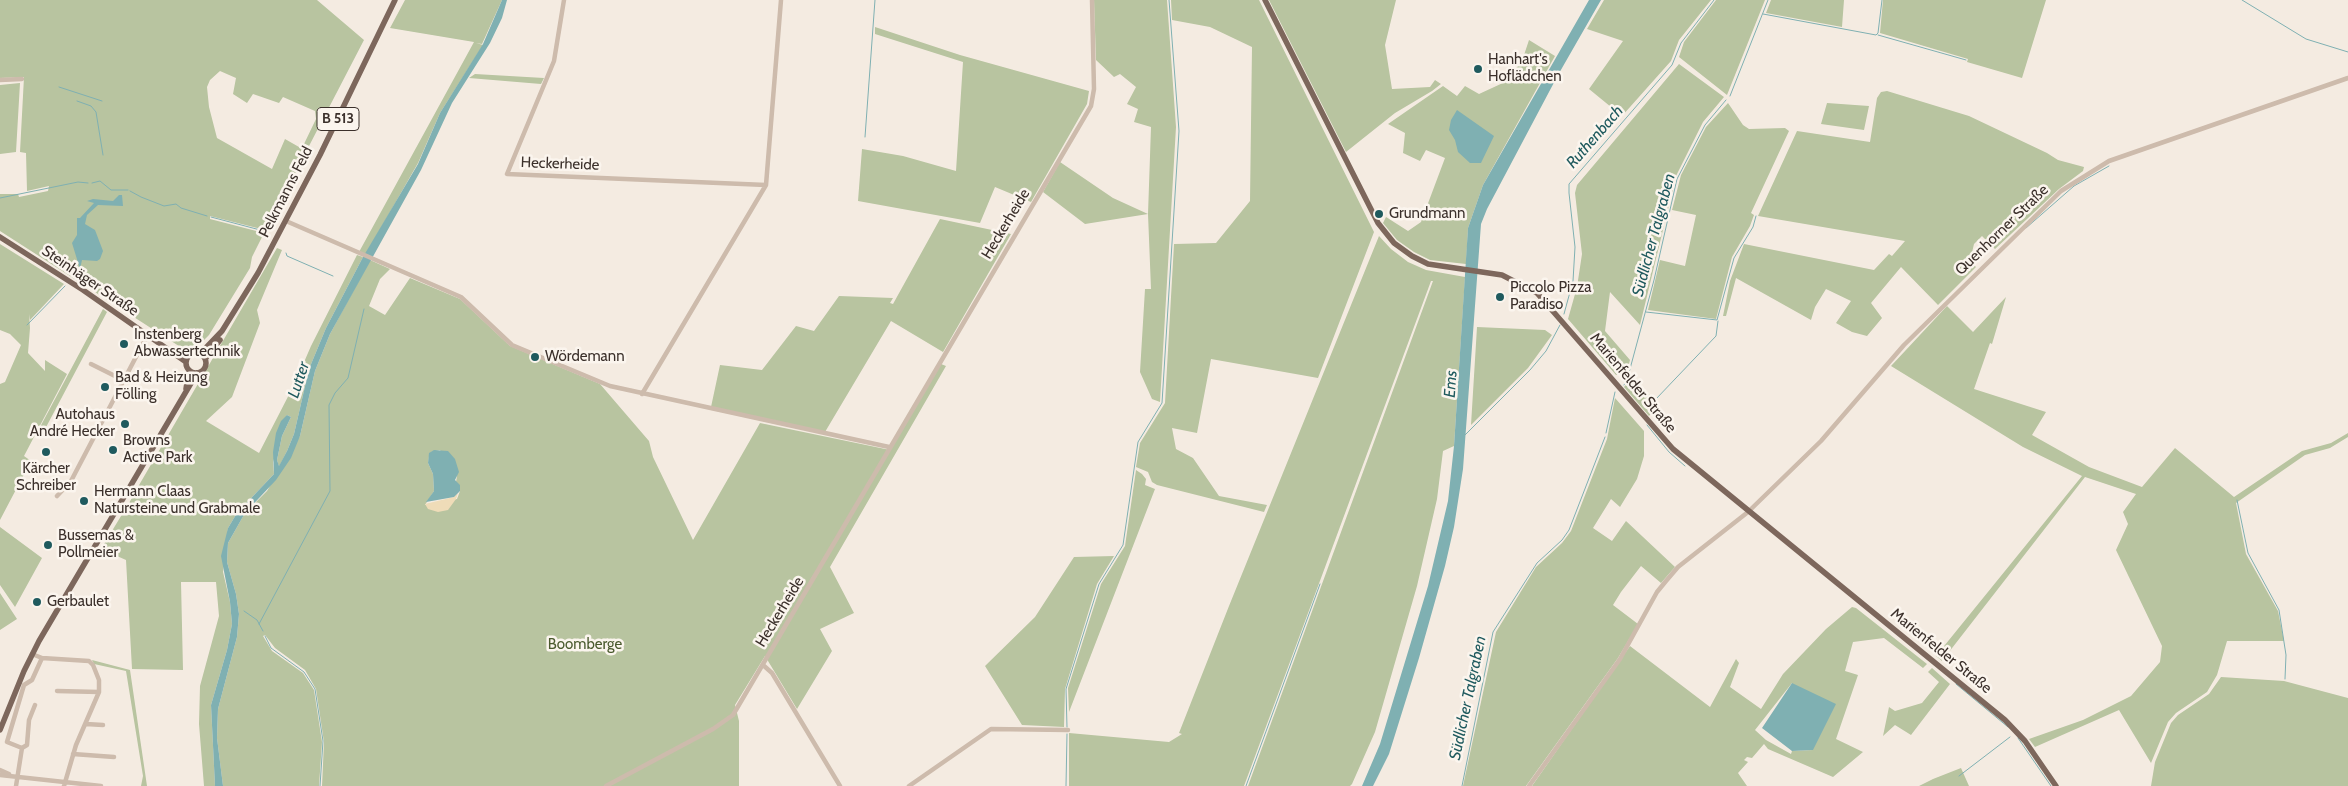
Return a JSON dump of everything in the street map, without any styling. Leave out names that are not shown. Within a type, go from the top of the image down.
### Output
[{"type":"main road","name":"Pelkmanns Feld","points":[[197,372],[204,368],[202,357],[235,312],[286,221],[395,0]]},
{"type":"main road","name":"Marienfelder Straße","points":[[1265,0],[1378,223],[1394,243],[1412,256],[1428,264],[1461,270],[1482,271],[1512,278],[1537,293],[1577,336],[1673,449],[2005,720],[2025,741],[2056,786]]},
{"type":"main road","name":"Steinhäger Straße","points":[[0,237],[188,359]]},
{"type":"main road","points":[[184,396],[189,370],[188,359],[202,357]]},
{"type":"main road","points":[[0,730],[32,654],[197,372],[189,370]]},
{"type":"street","name":"Heckerheide","points":[[564,0],[554,62],[507,174],[766,185]]},
{"type":"street","points":[[642,394],[766,185],[780,0]]},
{"type":"street","name":"Heckerheide","points":[[840,786],[772,673],[763,665],[889,447],[1091,106],[1094,89],[1092,0]]},
{"type":"street","points":[[0,80],[22,78]]},
{"type":"street","name":"Quenhorner Straße","points":[[1748,512],[1821,441],[1904,345],[2030,220],[2072,182],[2109,161],[2348,78]]},
{"type":"street","points":[[286,221],[461,297],[512,345],[610,386],[889,447]]},
{"type":"street","points":[[57,496],[72,479],[148,334]]},
{"type":"street","points":[[91,364],[123,380]]},
{"type":"street","points":[[1529,786],[1620,659],[1657,592],[1678,567],[1748,512]]},
{"type":"street","points":[[32,654],[42,658],[89,662],[93,665],[99,680],[99,692],[73,754],[65,784]]},
{"type":"street","points":[[35,705],[29,720],[27,746],[22,748],[7,742],[24,685],[32,680],[42,658]]},
{"type":"street","points":[[606,786],[730,718],[763,665]]},
{"type":"street","points":[[57,691],[99,692]]},
{"type":"street","points":[[86,724],[102,725]]},
{"type":"street","points":[[909,786],[991,729],[1068,730]]},
{"type":"street","points":[[16,786],[22,748]]},
{"type":"street","points":[[73,754],[114,757]]},
{"type":"street","points":[[0,770],[11,775]]},
{"type":"street","points":[[0,775],[11,775],[65,784],[101,786]]},
{"type":"green space","points":[[0,0],[317,0],[364,40],[309,146],[304,144],[316,119],[315,111],[283,97],[279,103],[253,94],[247,103],[233,94],[236,78],[220,71],[210,80],[207,87],[209,107],[217,138],[272,169],[285,139],[306,151],[306,153],[265,230],[210,216],[210,219],[264,233],[252,257],[250,268],[209,335],[199,345],[188,349],[182,348],[0,231],[0,194],[18,194],[19,197],[48,191],[49,186],[27,191],[26,153],[20,152],[24,77],[0,78]]},
{"type":"green space","points":[[405,0],[502,0],[482,44],[476,43],[483,45],[440,113],[418,163],[366,254],[359,252],[474,42],[390,28]]},
{"type":"green space","points":[[1094,0],[1167,0],[1176,127],[1160,402],[1152,399],[1140,372],[1145,289],[1151,289],[1148,214],[1151,127],[1134,122],[1138,109],[1127,104],[1136,87],[1120,74],[1114,77],[1096,60]]},
{"type":"green space","points":[[1171,0],[1259,0],[1374,232],[1318,378],[1211,359],[1197,433],[1172,428],[1176,449],[1193,458],[1219,496],[1267,505],[1264,512],[1157,485],[1152,482],[1148,472],[1136,467],[1140,443],[1165,403],[1174,244],[1216,243],[1250,201],[1252,47],[1210,27],[1172,20]]},
{"type":"green space","points":[[1269,0],[1396,0],[1385,45],[1392,89],[1430,87],[1435,80],[1441,84],[1395,113],[1346,152]]},
{"type":"green space","points":[[1604,0],[1711,0],[1679,40],[1671,61],[1622,116],[1589,89],[1623,41],[1587,29]]},
{"type":"green space","points":[[1716,0],[1765,0],[1727,95],[1679,57],[1684,42]]},
{"type":"green space","points":[[1771,0],[1844,0],[1842,27],[1766,13]]},
{"type":"green space","points":[[1883,0],[2046,0],[2022,78],[1967,62],[1968,59],[1880,33]]},
{"type":"green space","points":[[875,27],[960,55],[1089,91],[1087,104],[1031,202],[995,187],[980,223],[858,201],[862,149],[903,156],[956,171],[963,62],[875,34]]},
{"type":"green space","points":[[1529,40],[1555,56],[1483,185],[1468,228],[1466,264],[1430,260],[1397,240],[1383,223],[1386,217],[1408,231],[1421,222],[1445,158],[1426,150],[1420,161],[1403,153],[1405,133],[1388,124],[1443,86],[1457,96],[1465,86],[1479,94],[1505,82],[1522,61]]},
{"type":"green space","points":[[1679,64],[1724,97],[1703,122],[1676,176],[1640,325],[1610,292],[1605,331],[1630,360],[1626,375],[1616,375],[1568,319],[1577,287],[1582,254],[1575,193],[1577,185]]},
{"type":"green space","points":[[475,74],[544,78],[541,84],[469,78]]},
{"type":"green space","points":[[20,83],[16,152],[0,154],[0,85]]},
{"type":"green space","points":[[1887,91],[1969,116],[2058,160],[2084,167],[2083,171],[2059,189],[1995,249],[1982,236],[1974,244],[1970,261],[1976,267],[1938,305],[1901,267],[1871,303],[1882,318],[1867,336],[1852,332],[1836,323],[1851,301],[1826,289],[1815,307],[1811,320],[1736,278],[1726,316],[1723,316],[1730,281],[1744,244],[1874,270],[1889,254],[1892,256],[1905,241],[1758,216],[1797,131],[1870,142],[1877,98],[1881,92]]},
{"type":"green space","points":[[1728,103],[1743,125],[1749,129],[1785,128],[1789,131],[1751,213],[1754,215],[1750,226],[1732,257],[1716,319],[1648,310],[1660,260],[1685,266],[1696,215],[1672,210],[1681,175],[1706,127]]},
{"type":"green space","points":[[1827,103],[1869,106],[1864,130],[1821,124]]},
{"type":"green space","points":[[1060,162],[1113,198],[1148,214],[1085,224],[1043,192]]},
{"type":"green space","points":[[940,219],[1011,234],[943,352],[891,321],[825,432],[711,407],[720,365],[762,370],[796,326],[814,331],[839,296],[893,298],[890,303],[893,304]]},
{"type":"green space","points":[[1379,236],[1391,249],[1408,262],[1426,270],[1465,277],[1454,446],[1443,451],[1437,499],[1417,586],[1375,732],[1352,784],[1350,786],[1248,786],[1433,281],[1431,281],[1244,786],[1069,786],[1069,733],[1169,742],[1182,734],[1179,733],[1229,606]]},
{"type":"green space","points":[[0,244],[64,284],[30,320],[29,314],[28,353],[45,371],[45,360],[67,374],[24,456],[31,461],[0,520],[0,384],[5,382],[21,345],[10,334],[0,330]]},
{"type":"green space","points":[[277,248],[282,250],[257,310],[260,323],[232,397],[206,421],[259,453],[357,255],[363,257],[326,328],[309,369],[294,434],[287,451],[279,467],[277,460],[282,436],[291,417],[287,415],[273,462],[274,474],[237,513],[228,528],[223,572],[230,602],[232,624],[227,650],[211,705],[215,786],[204,786],[199,724],[200,686],[219,616],[216,582],[181,582],[183,670],[132,669],[126,560],[101,549],[135,493],[143,495],[135,492]]},
{"type":"green space","name":"Boomberge","points":[[370,260],[390,269],[380,279],[369,306],[385,315],[410,278],[460,299],[510,346],[600,384],[649,441],[653,457],[693,540],[760,423],[890,450],[941,364],[946,366],[830,567],[854,613],[820,629],[832,651],[797,709],[765,656],[735,705],[739,721],[739,786],[322,786],[324,742],[316,689],[305,670],[275,648],[265,635],[263,636],[272,651],[303,673],[314,690],[322,742],[319,786],[223,786],[217,738],[218,709],[237,637],[239,614],[236,594],[227,562],[228,543],[245,513],[267,491],[300,436],[315,371],[330,334]],"holes":[[[440,450],[457,476],[456,482],[460,491],[457,499],[425,505],[434,491],[433,474],[428,463],[431,452]]]},
{"type":"green space","points":[[2006,297],[1992,344],[1990,343],[1974,389],[2046,412],[2032,435],[2089,467],[2142,487],[2175,448],[2234,497],[2302,451],[2331,443],[2348,433],[2348,437],[2330,448],[2305,455],[2236,503],[2246,554],[2278,611],[2284,641],[2227,641],[2217,675],[2207,692],[2176,713],[2168,722],[2151,763],[2119,710],[2035,747],[2029,739],[2083,720],[2131,696],[2160,662],[2162,646],[2116,550],[2128,524],[2123,512],[2136,494],[2085,477],[1942,661],[1936,656],[2082,476],[2023,447],[1891,366],[1947,306],[1973,332]]},
{"type":"green space","points":[[103,309],[107,312],[44,431],[39,429]]},
{"type":"green space","points":[[1477,327],[1545,330],[1552,335],[1528,368],[1471,425]]},
{"type":"green space","points":[[1628,382],[1639,393],[1645,391],[1656,400],[1658,406],[1649,416],[1624,387]]},
{"type":"green space","points":[[1615,398],[1644,431],[1644,456],[1637,479],[1620,507],[1611,499],[1593,528],[1612,541],[1626,521],[1675,567],[1661,583],[1641,566],[1621,592],[1613,605],[1638,624],[1618,658],[1526,786],[1463,786],[1496,632],[1536,567],[1562,543],[1571,531],[1607,439]]},
{"type":"green space","points":[[1136,470],[1146,479],[1145,485],[1155,489],[1069,712],[1068,688],[1101,584],[1125,546]]},
{"type":"green space","points":[[0,527],[42,558],[15,607],[0,585]]},
{"type":"green space","points":[[1114,556],[1097,584],[1065,689],[1064,727],[1022,725],[985,666],[1035,617],[1074,557]]},
{"type":"green space","points":[[0,593],[17,619],[0,630]]},
{"type":"green space","points":[[1852,607],[1856,608],[1927,664],[1923,668],[1884,638],[1853,642],[1845,671],[1858,675],[1836,739],[1863,752],[1833,777],[1768,749],[1764,744],[1752,758],[1747,757],[1744,760],[1748,762],[1738,773],[1747,786],[1532,786],[1630,646],[1710,707],[1736,659],[1739,663],[1730,687],[1761,709],[1783,674],[1826,629]],"holes":[[[1792,683],[1813,750],[1792,751],[1791,754],[1766,740],[1755,730]]]},
{"type":"green space","points":[[92,660],[130,670],[147,786],[141,786],[143,776],[126,671],[94,664]]},
{"type":"green space","points":[[1932,668],[1950,684],[1911,735],[1895,725],[1883,736],[1889,707],[1895,711],[1922,703],[1939,682],[1928,672]]},
{"type":"green space","points":[[2221,677],[2284,681],[2348,698],[2348,786],[2151,786],[2155,762],[2171,723],[2178,715],[2209,694]]},
{"type":"green space","points":[[1961,768],[1969,786],[1919,786],[1933,779]]},
{"type":"sand","points":[[458,493],[448,510],[438,512],[428,509],[425,504],[454,497]]},
{"type":"water","points":[[502,0],[507,0],[502,18],[490,43],[452,103],[421,170],[330,334],[315,371],[300,436],[291,458],[276,480],[245,513],[228,543],[227,562],[236,594],[239,614],[237,637],[218,709],[217,738],[223,786],[215,786],[211,705],[227,650],[232,624],[230,602],[221,556],[228,528],[237,513],[274,474],[273,452],[276,433],[281,421],[287,415],[291,417],[282,436],[277,460],[279,466],[287,451],[294,434],[309,369],[326,328],[363,257],[418,164],[440,113],[483,44]]},
{"type":"water","points":[[1589,0],[1601,0],[1558,75],[1487,209],[1481,224],[1463,469],[1454,527],[1419,658],[1389,754],[1373,786],[1362,786],[1380,744],[1428,586],[1448,501],[1454,446],[1468,228],[1483,185]]},
{"type":"water","points":[[1457,110],[1494,136],[1481,163],[1470,163],[1458,152],[1455,140],[1449,130],[1451,120]]},
{"type":"water","points":[[119,195],[122,195],[123,206],[98,205],[87,215],[85,224],[95,230],[103,251],[100,259],[97,261],[82,260],[80,269],[72,243],[77,235],[77,218],[80,218],[94,203],[87,201],[93,199],[113,201]]},
{"type":"water","points":[[434,450],[448,451],[455,459],[459,472],[455,480],[460,485],[460,491],[454,497],[426,502],[434,491],[433,474],[428,463],[429,453]]},
{"type":"water","points":[[1792,683],[1836,704],[1813,750],[1792,751],[1762,728]]},
{"type":"waterway","points":[[865,137],[875,0]]},
{"type":"waterway","points":[[1067,727],[1066,689],[1099,584],[1123,545],[1138,442],[1162,403],[1179,131],[1169,0]]},
{"type":"waterway","name":"Ruthenbach","points":[[1564,314],[1573,281],[1575,247],[1569,184],[1672,65],[1681,43],[1714,0]]},
{"type":"waterway","name":"Südlicher Talgraben","points":[[1730,96],[1768,0]]},
{"type":"waterway","points":[[1763,14],[1876,35],[1878,33],[1882,0]]},
{"type":"waterway","points":[[2242,0],[2306,39],[2348,52]]},
{"type":"waterway","points":[[1878,35],[1966,60]]},
{"type":"waterway","points":[[59,87],[102,101]]},
{"type":"waterway","name":"Südlicher Talgraben","points":[[1624,385],[1627,380],[1654,280],[1677,179],[1705,125],[1726,100]]},
{"type":"waterway","points":[[77,101],[91,106],[96,112],[103,155]]},
{"type":"waterway","points":[[2026,228],[2074,186],[2109,166]]},
{"type":"waterway","points":[[92,183],[100,181],[111,190],[128,190]]},
{"type":"waterway","points":[[0,198],[78,182],[88,183]]},
{"type":"waterway","points":[[130,191],[164,206],[176,204],[181,208],[207,216]]},
{"type":"waterway","points":[[1646,312],[1717,320],[1734,258],[1753,227],[1756,216]]},
{"type":"waterway","points":[[211,217],[264,231]]},
{"type":"waterway","points":[[286,253],[287,256],[333,276]]},
{"type":"waterway","points":[[75,278],[80,269]]},
{"type":"waterway","points":[[27,325],[65,286]]},
{"type":"waterway","points":[[259,624],[330,491],[329,405],[335,393],[348,378],[364,309]]},
{"type":"waterway","points":[[1656,399],[1716,336],[1718,321]]},
{"type":"waterway","name":"Ruthenbach","points":[[1465,435],[1530,370],[1546,351],[1560,325]]},
{"type":"waterway","name":"Südlicher Talgraben","points":[[1606,433],[1615,392]]},
{"type":"waterway","points":[[1647,425],[1669,452],[1685,466]]},
{"type":"waterway","name":"Südlicher Talgraben","points":[[1462,786],[1493,632],[1537,563],[1562,540],[1569,530],[1605,437]]},
{"type":"waterway","points":[[2237,500],[2248,553],[2279,610],[2286,655],[2285,679]]},
{"type":"waterway","points":[[1246,786],[1320,584]]},
{"type":"waterway","points":[[244,611],[257,620],[263,631]]},
{"type":"waterway","points":[[265,636],[271,648],[304,672],[315,689],[323,741],[320,786]]},
{"type":"waterway","points":[[1956,684],[2008,727]]},
{"type":"waterway","points":[[1066,786],[1067,734]]},
{"type":"waterway","points":[[1959,776],[2010,737]]},
{"type":"waterway","points":[[2018,738],[2051,786]]},
{"type":"place","name":"Hanhart's Hoflädchen","points":[[1478,69]]},
{"type":"place","name":"Grundmann","points":[[1379,214]]},
{"type":"place","name":"Piccolo Pizza Paradiso","points":[[1500,297]]},
{"type":"place","name":"Instenberg Abwassertechnik","points":[[124,344]]},
{"type":"place","name":"Wördemann","points":[[535,357]]},
{"type":"place","name":"Bad & Heizung Fölling","points":[[105,387]]},
{"type":"place","name":"Autohaus André Hecker","points":[[125,424]]},
{"type":"place","name":"Browns Active Park","points":[[113,450]]},
{"type":"place","name":"Kärcher Schreiber","points":[[46,452]]},
{"type":"place","name":"Hermann Claas Natursteine und Grabmale","points":[[84,501]]},
{"type":"place","name":"Bussemas & Pollmeier","points":[[48,545]]},
{"type":"place","name":"Gerbaulet","points":[[37,602]]},
{"type":"water label","name":"Lutter","points":[[299,380]]},
{"type":"water label","name":"Ems","points":[[1451,384]]}]
